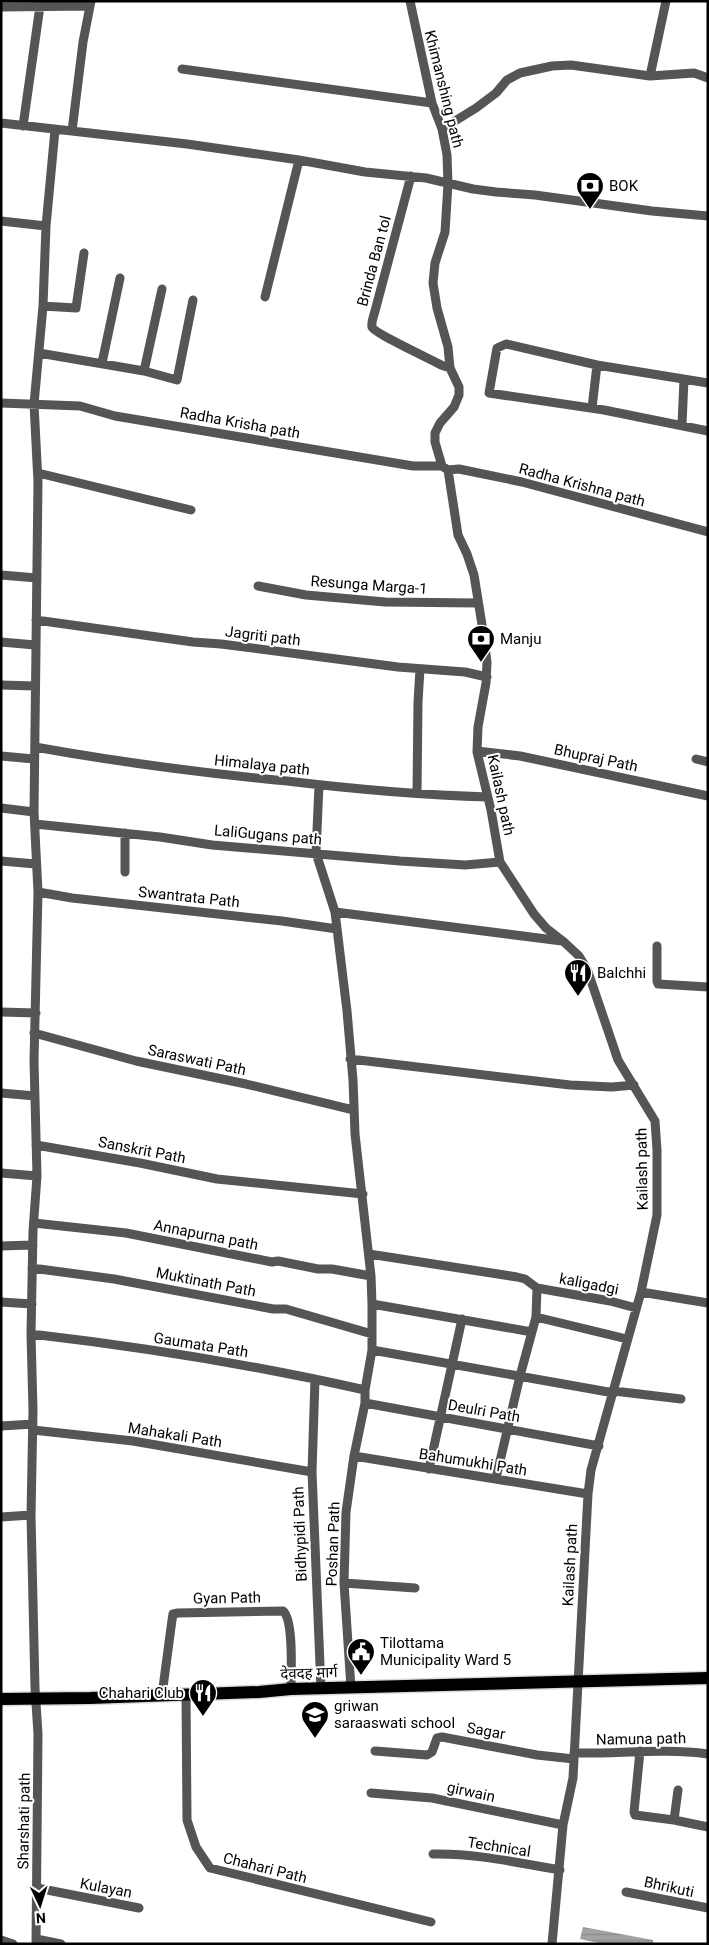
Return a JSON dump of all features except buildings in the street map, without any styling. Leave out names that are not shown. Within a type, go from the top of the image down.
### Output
[{"type":"main road","name":"देवदह मार्ग","points":[[1,1699],[518,1682],[708,1678]]},
{"type":"street","name":"Khimanshing path","points":[[410,1],[432,103],[442,129],[447,155],[448,184],[445,232],[435,262],[433,282],[436,305],[448,348],[450,368]]},
{"type":"street","points":[[650,76],[666,1]]},
{"type":"street","points":[[1,7],[91,3],[83,42],[72,131]]},
{"type":"street","points":[[23,126],[40,6]]},
{"type":"street","points":[[442,129],[476,108],[496,93],[507,80],[520,72],[552,66],[571,65],[650,76],[694,73],[708,78]]},
{"type":"street","points":[[182,70],[432,103]]},
{"type":"street","points":[[1,123],[187,144],[299,160],[365,172],[411,176],[496,192],[708,216]]},
{"type":"street","name":"Sharshati path","points":[[36,1941],[38,1734],[30,1515],[33,1427],[32,1268],[38,1176],[34,1033],[38,892],[34,812],[34,747],[38,473],[34,404],[43,306],[46,226],[55,130]]},
{"type":"street","points":[[265,297],[299,160]]},
{"type":"street","name":"Brinda Ban tol","points":[[411,176],[372,326],[374,330],[385,337],[450,368]]},
{"type":"street","points":[[1,221],[46,226]]},
{"type":"street","points":[[43,306],[76,308],[84,253]]},
{"type":"street","points":[[102,363],[120,278]]},
{"type":"street","points":[[144,372],[162,290]]},
{"type":"street","points":[[39,353],[102,363],[177,380],[193,300]]},
{"type":"street","points":[[708,384],[597,365],[506,344],[497,348],[489,392],[592,408],[708,431]]},
{"type":"street","points":[[592,408],[597,365]]},
{"type":"street","name":"Kailash path","points":[[450,368],[459,387],[459,395],[454,407],[440,423],[435,433],[435,442],[445,468],[458,535],[474,575],[487,662],[487,677],[478,727],[477,751],[500,862],[534,914],[546,928],[579,956],[587,969],[618,1060],[650,1110],[657,1127],[657,1215],[641,1292],[591,1470],[577,1682],[573,1778],[563,1825],[552,1944]]},
{"type":"street","points":[[682,425],[684,380]]},
{"type":"street","name":"Radha Krisha path","points":[[1,403],[80,406],[115,416],[413,466],[445,468]]},
{"type":"street","name":"Radha Krishna path","points":[[445,468],[459,469],[522,482],[708,532]]},
{"type":"street","points":[[38,473],[191,510]]},
{"type":"street","points":[[1,575],[36,578]]},
{"type":"street","name":"Resunga Marga-1","points":[[258,586],[306,595],[385,602],[478,603]]},
{"type":"street","name":"Jagriti path","points":[[36,620],[193,642],[420,669],[465,672],[487,677]]},
{"type":"street","points":[[1,642],[35,645]]},
{"type":"street","points":[[417,793],[420,669]]},
{"type":"street","points":[[1,685],[35,686]]},
{"type":"street","name":"Himalaya path","points":[[34,747],[160,767],[320,785],[488,797]]},
{"type":"street","name":"Bhupraj Path","points":[[477,751],[520,756],[708,796]]},
{"type":"street","points":[[1,756],[34,759]]},
{"type":"street","points":[[696,759],[708,762]]},
{"type":"street","points":[[316,853],[320,785]]},
{"type":"street","points":[[1,808],[34,812]]},
{"type":"street","name":"LaliGugans path","points":[[35,824],[125,833],[212,845],[400,861],[465,865],[500,862]]},
{"type":"street","points":[[125,833],[125,872]]},
{"type":"street","name":"Poshan Path","points":[[316,853],[335,912],[347,1011],[354,1110],[371,1276],[372,1350],[346,1512],[344,1583],[351,1688]]},
{"type":"street","points":[[1,861],[36,864]]},
{"type":"street","name":"Swantrata Path","points":[[38,892],[72,898],[282,921],[337,929]]},
{"type":"street","points":[[335,912],[564,942]]},
{"type":"street","points":[[657,946],[658,984],[708,987]]},
{"type":"street","points":[[1,1012],[36,1013]]},
{"type":"street","name":"Saraswati Path","points":[[34,1033],[136,1061],[246,1084],[354,1110]]},
{"type":"street","points":[[350,1059],[570,1085],[612,1087],[634,1085]]},
{"type":"street","points":[[1,1093],[35,1096]]},
{"type":"street","name":"Sanskrit Path","points":[[36,1145],[140,1163],[217,1179],[363,1194]]},
{"type":"street","points":[[1,1173],[38,1176]]},
{"type":"street","name":"Annapurna path","points":[[34,1223],[126,1233],[272,1262],[278,1261],[318,1269],[332,1268],[371,1276]]},
{"type":"street","points":[[1,1246],[33,1246]]},
{"type":"street","name":"kaligadgi","points":[[369,1254],[517,1277],[525,1279],[537,1288],[610,1301],[636,1308]]},
{"type":"street","name":"Muktinath Path","points":[[32,1268],[114,1279],[273,1309],[286,1309],[372,1334]]},
{"type":"street","points":[[496,1478],[536,1317],[537,1288]]},
{"type":"street","points":[[641,1292],[708,1303]]},
{"type":"street","points":[[1,1302],[32,1304]]},
{"type":"street","points":[[372,1304],[532,1332]]},
{"type":"street","points":[[536,1317],[627,1339]]},
{"type":"street","points":[[429,1469],[462,1319]]},
{"type":"street","name":"Gaumata Path","points":[[31,1334],[91,1341],[315,1379],[365,1390]]},
{"type":"street","points":[[372,1350],[614,1392],[681,1399]]},
{"type":"street","name":"Bidhypidi Path","points":[[315,1379],[312,1472],[322,1689]]},
{"type":"street","name":"Deulri Path","points":[[365,1403],[599,1446]]},
{"type":"street","name":"Mahakali Path","points":[[1,1426],[33,1427],[133,1441],[312,1472]]},
{"type":"street","name":"Bahumukhi Path","points":[[354,1456],[588,1494]]},
{"type":"street","points":[[1,1517],[30,1515]]},
{"type":"street","points":[[344,1583],[415,1588]]},
{"type":"street","name":"Gyan Path","points":[[162,1695],[172,1620],[174,1614],[178,1612],[283,1611],[288,1616],[291,1652],[291,1689]]},
{"type":"street","name":"Chahari Path","points":[[186,1694],[187,1820],[196,1847],[210,1868],[431,1922]]},
{"type":"street","name":"Sagar","points":[[375,1751],[427,1756],[432,1752],[437,1738],[442,1737],[537,1755],[574,1756]]},
{"type":"street","name":"Namuna path","points":[[574,1756],[682,1750],[708,1754]]},
{"type":"street","points":[[640,1751],[634,1812],[639,1817],[674,1820],[708,1827]]},
{"type":"street","points":[[674,1820],[678,1790]]},
{"type":"street","name":"girwain","points":[[371,1793],[432,1798],[563,1825]]},
{"type":"street","name":"Technical","points":[[434,1854],[450,1853],[482,1857],[560,1870]]},
{"type":"street","name":"Kulayan","points":[[37,1888],[139,1908]]},
{"type":"street","name":"Bhrikuti","points":[[626,1892],[708,1908]]},
{"type":"street","points":[[1,1940],[13,1944]]},
{"type":"street","points":[[36,1941],[61,1944]]},
{"type":"shaded area","points":[[583,1927],[653,1940],[653,1944],[603,1944],[580,1939]]},
{"type":"place","name":"BOK","points":[[590,210]]},
{"type":"place","name":"Manju","points":[[481,663]]},
{"type":"place","name":"Balchhi","points":[[578,997]]},
{"type":"place","name":"Tilottama Municipality Ward 5","points":[[361,1676]]},
{"type":"place","name":"Chahari Club","points":[[203,1717]]},
{"type":"place","name":"griwan saraaswati school","points":[[315,1739]]}]
